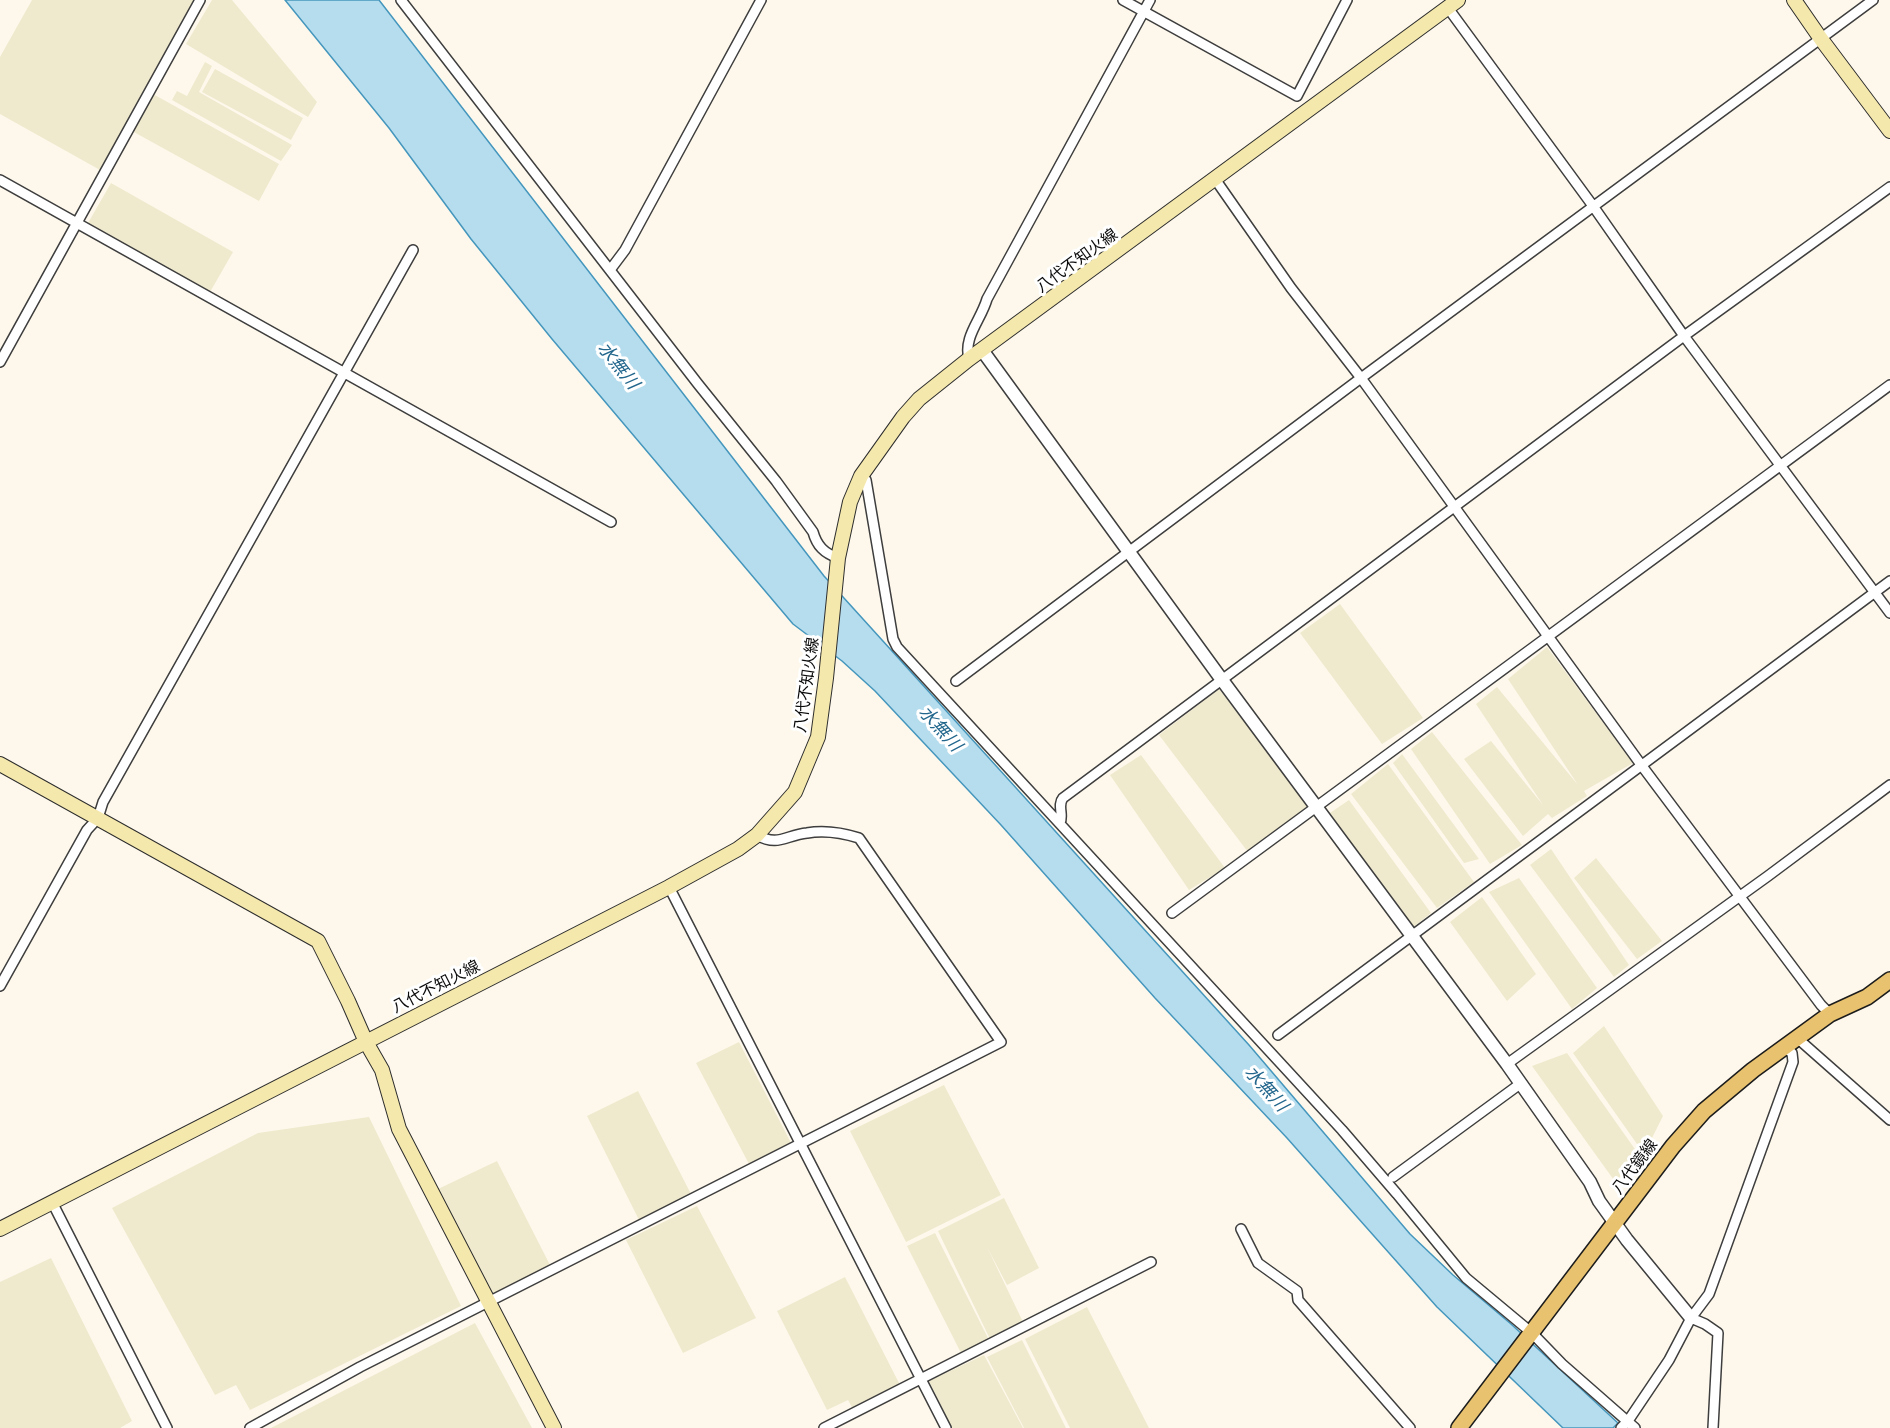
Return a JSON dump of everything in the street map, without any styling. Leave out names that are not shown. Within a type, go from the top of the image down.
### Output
[{"type":"main road","points":[[1794,0],[1890,131]]},
{"type":"main road","name":"八代不知火線","points":[[0,1229],[669,886],[738,849],[757,835],[795,792],[818,736],[837,562],[844,524],[861,476],[882,444],[911,408],[969,359],[1453,4]]},
{"type":"main road","points":[[0,764],[318,940],[366,1042],[382,1070],[399,1129],[554,1428]]},
{"type":"main road","name":"八代鏡線","points":[[1459,1428],[1673,1146],[1704,1111],[1753,1070],[1830,1014],[1867,997],[1890,980]]},
{"type":"street","points":[[0,362],[200,0]]},
{"type":"street","points":[[401,0],[776,482],[813,532],[816,542],[837,562]]},
{"type":"street","points":[[610,270],[625,250],[761,0]]},
{"type":"street","points":[[1123,0],[1297,96],[1347,0]]},
{"type":"street","points":[[969,359],[967,342],[984,310],[987,299],[1150,0]]},
{"type":"street","points":[[956,681],[1872,0]]},
{"type":"street","points":[[1453,4],[1684,336],[1890,613]]},
{"type":"street","points":[[1215,179],[1292,288],[1361,378],[1642,766],[1830,1014]]},
{"type":"street","points":[[0,180],[611,522]]},
{"type":"street","points":[[1060,823],[1060,802],[1063,798],[1684,336],[1890,187]]},
{"type":"street","points":[[0,986],[87,830],[98,818],[102,802],[413,250]]},
{"type":"street","points":[[982,350],[1222,680],[1507,1064],[1590,1182],[1599,1201],[1627,1240],[1691,1318],[1718,1333],[1713,1428]]},
{"type":"street","points":[[1172,913],[1890,385]]},
{"type":"street","points":[[861,476],[866,480],[893,639],[897,647],[1341,1130],[1466,1278],[1531,1334],[1628,1426],[1669,1360],[1691,1318],[1709,1294],[1793,1062],[1791,1043]]},
{"type":"street","points":[[1278,1035],[1890,581]]},
{"type":"street","points":[[1507,1064],[1890,785]]},
{"type":"street","points":[[250,1428],[360,1367],[1001,1042],[859,838],[829,832],[806,832],[776,841],[766,840],[757,835]]},
{"type":"street","points":[[669,886],[946,1428]]},
{"type":"street","points":[[1791,1043],[1890,1120]]},
{"type":"street","points":[[1394,1177],[1520,1084]]},
{"type":"street","points":[[52,1202],[167,1428]]},
{"type":"street","points":[[1241,1229],[1258,1263],[1297,1291],[1298,1300],[1410,1428]]},
{"type":"street","points":[[824,1428],[1151,1262]]},
{"type":"shaded area","points":[[32,0],[196,0],[100,170],[0,114],[0,57]]},
{"type":"shaded area","points":[[212,0],[232,0],[317,102],[308,117],[186,44]]},
{"type":"shaded area","points":[[205,62],[212,66],[199,92],[292,145],[281,161],[172,100],[177,91],[187,96]]},
{"type":"shaded area","points":[[215,69],[303,118],[291,140],[202,92]]},
{"type":"shaded area","points":[[153,94],[279,164],[259,201],[132,131]]},
{"type":"shaded area","points":[[111,183],[233,252],[210,292],[88,223]]},
{"type":"shaded area","points":[[1340,604],[1423,718],[1382,744],[1300,633]]},
{"type":"shaded area","points":[[1547,647],[1633,763],[1584,791],[1587,796],[1552,818],[1548,814],[1523,836],[1464,759],[1491,741],[1543,805],[1476,704],[1497,687],[1578,785],[1508,679]]},
{"type":"shaded area","points":[[1219,689],[1309,806],[1248,852],[1159,735]]},
{"type":"shaded area","points":[[1432,732],[1522,845],[1490,864],[1411,749]]},
{"type":"shaded area","points":[[1402,754],[1479,859],[1464,863],[1393,763]]},
{"type":"shaded area","points":[[1141,755],[1225,868],[1189,890],[1110,775]]},
{"type":"shaded area","points":[[1388,764],[1474,882],[1437,908],[1351,794]]},
{"type":"shaded area","points":[[1349,800],[1431,913],[1411,929],[1327,815]]},
{"type":"shaded area","points":[[1551,849],[1629,965],[1614,977],[1530,865]]},
{"type":"shaded area","points":[[1596,858],[1662,941],[1637,959],[1574,878]]},
{"type":"shaded area","points":[[1519,878],[1597,988],[1572,1009],[1489,892]]},
{"type":"shaded area","points":[[1482,897],[1536,974],[1507,1001],[1450,922]]},
{"type":"shaded area","points":[[1604,1026],[1663,1116],[1644,1154],[1573,1053]]},
{"type":"shaded area","points":[[739,1042],[791,1143],[749,1164],[696,1063]]},
{"type":"shaded area","points":[[1567,1053],[1637,1152],[1616,1183],[1532,1066]]},
{"type":"shaded area","points":[[944,1085],[1001,1195],[906,1242],[850,1131]]},
{"type":"shaded area","points":[[638,1091],[691,1194],[639,1220],[587,1116]]},
{"type":"shaded area","points":[[369,1117],[461,1306],[250,1410],[236,1385],[215,1395],[112,1208],[258,1133]]},
{"type":"shaded area","points":[[497,1161],[551,1267],[493,1296],[438,1189]]},
{"type":"shaded area","points":[[1004,1198],[1039,1268],[1007,1285],[987,1247],[1023,1322],[990,1339],[938,1231]]},
{"type":"shaded area","points":[[697,1206],[756,1318],[683,1353],[626,1240]]},
{"type":"shaded area","points":[[935,1233],[989,1340],[961,1353],[907,1246]]},
{"type":"shaded area","points":[[51,1258],[132,1421],[120,1428],[0,1428],[0,1282]]},
{"type":"shaded area","points":[[845,1277],[900,1385],[853,1409],[848,1400],[827,1410],[777,1311]]},
{"type":"shaded area","points":[[1087,1307],[1149,1428],[1070,1428],[1025,1339]]},
{"type":"shaded area","points":[[475,1323],[532,1428],[271,1428]]},
{"type":"shaded area","points":[[1022,1340],[1066,1428],[1024,1428],[987,1357]]},
{"type":"shaded area","points":[[984,1355],[1023,1428],[952,1428],[929,1381]]},
{"type":"water","name":"水無川","points":[[285,0],[379,0],[824,576],[1249,1045],[1410,1234],[1618,1423],[1613,1428],[1563,1428],[1437,1307],[1287,1138],[1155,998],[1001,825],[875,691],[842,661],[793,624],[552,339],[471,239],[389,128]]}]
